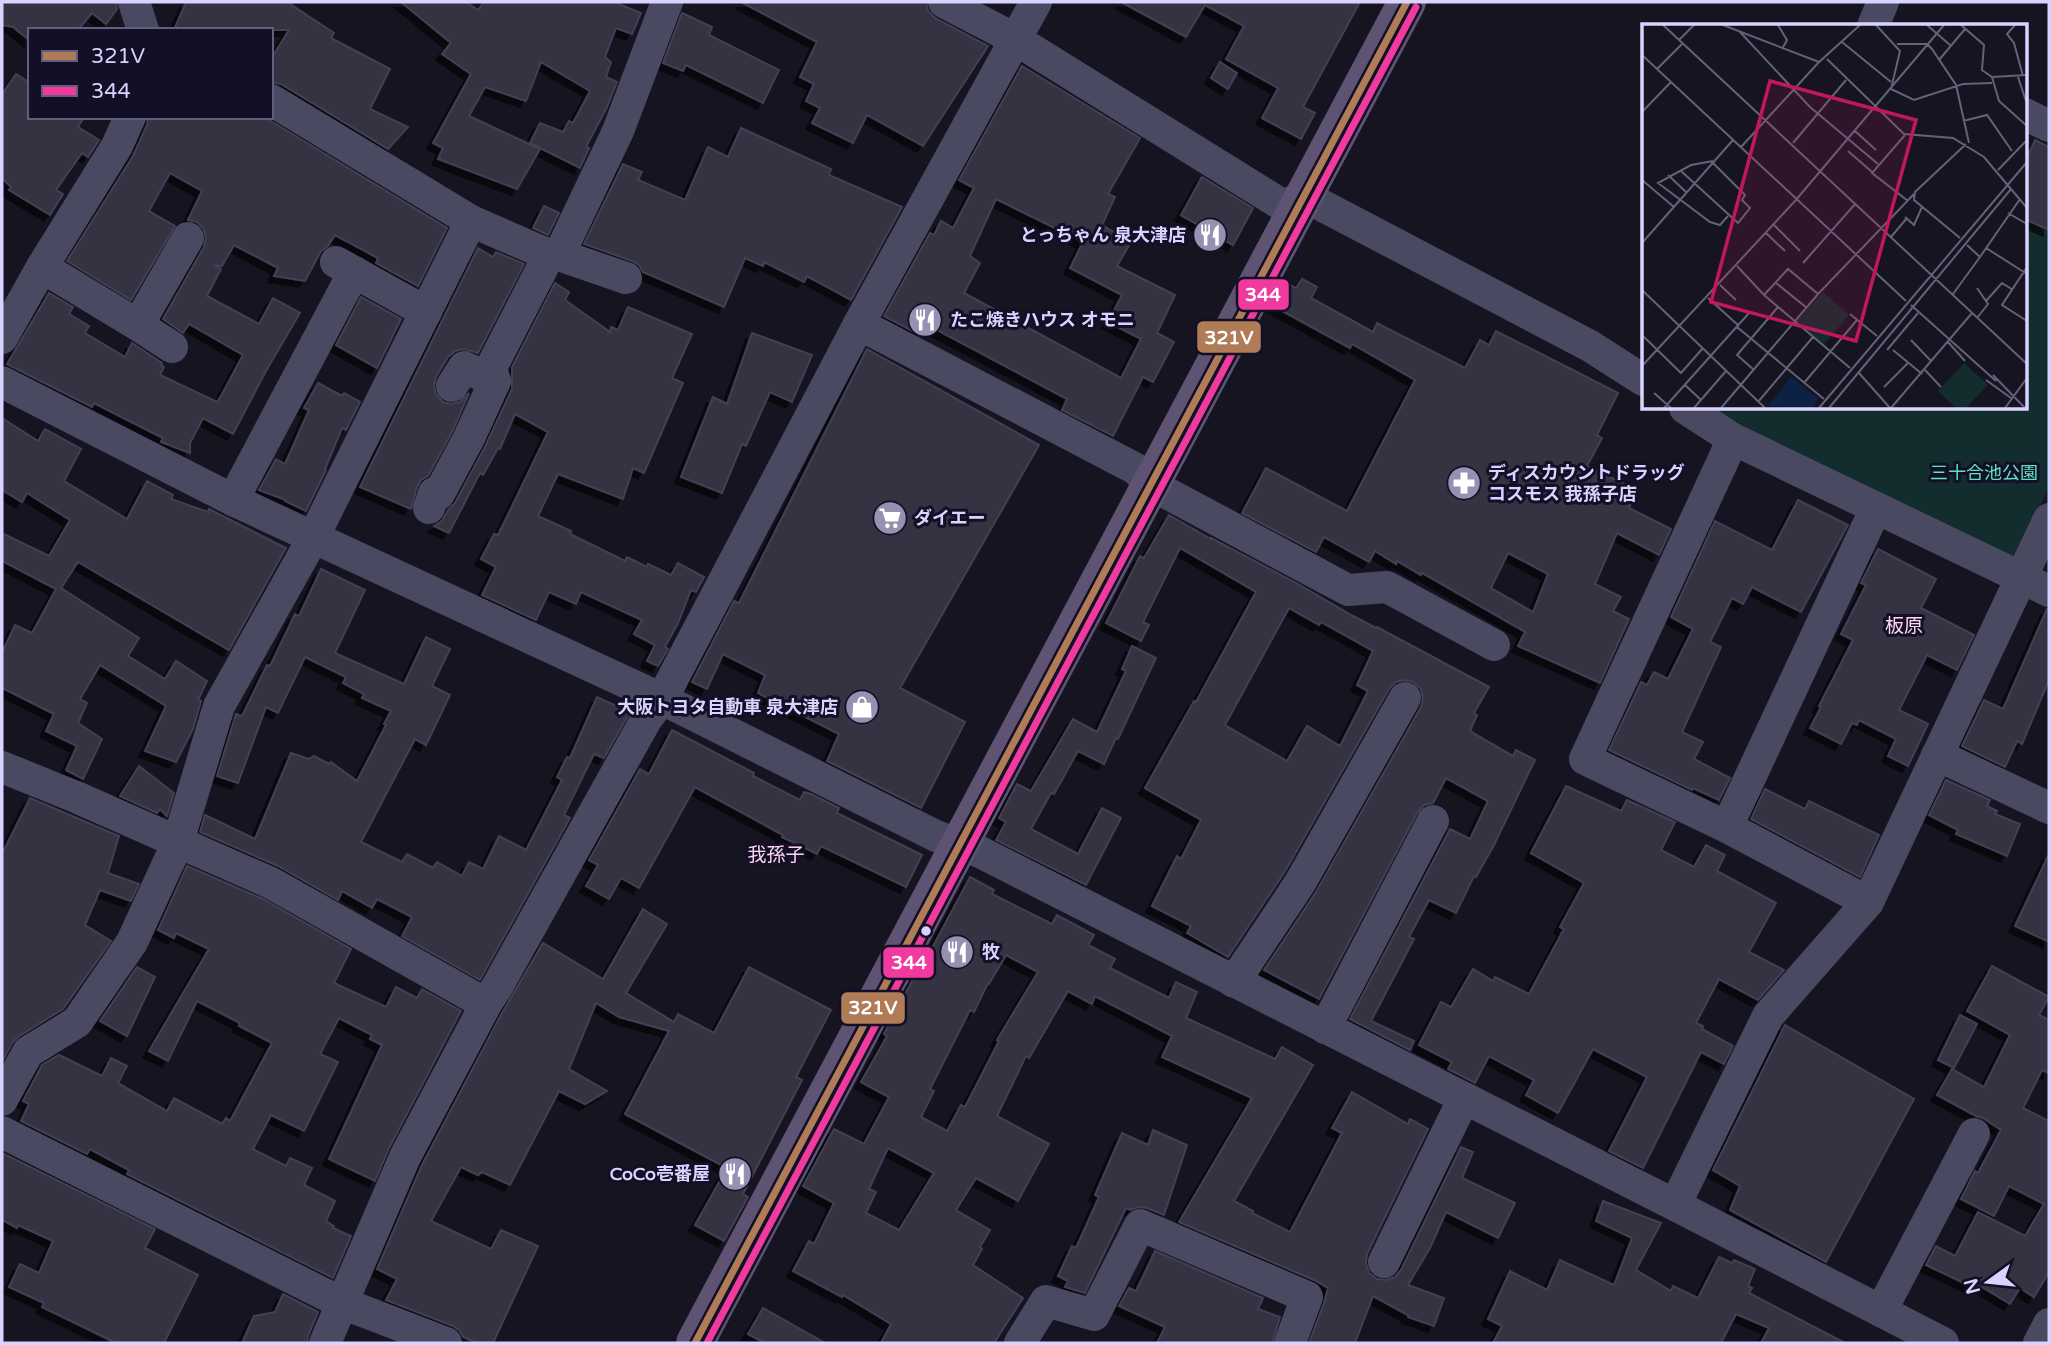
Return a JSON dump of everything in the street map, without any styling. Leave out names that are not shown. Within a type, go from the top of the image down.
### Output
[{"type":"main road","points":[[695,1343],[1407,2]]},
{"type":"street","points":[[134,2],[142,28]]},
{"type":"street","points":[[429,508],[434,493],[439,494],[469,438],[495,380],[491,368],[554,255],[618,131],[667,2]]},
{"type":"street","points":[[944,2],[1015,39],[1284,206],[1304,196],[1590,346],[1642,379]]},
{"type":"street","points":[[325,1343],[405,1157],[486,1003],[647,718],[662,699],[859,324],[1036,2]]},
{"type":"street","points":[[1874,24],[1883,2]]},
{"type":"street","points":[[273,101],[471,221],[554,255],[626,278]]},
{"type":"street","points":[[2026,114],[2049,125]]},
{"type":"street","points":[[2,338],[42,267],[117,146],[129,119]]},
{"type":"street","points":[[2,1100],[27,1052],[76,1022],[132,942],[178,842],[219,706],[313,538],[471,221]]},
{"type":"street","points":[[138,324],[188,239]]},
{"type":"street","points":[[42,267],[172,347]]},
{"type":"street","points":[[233,500],[344,267],[426,312]]},
{"type":"street","points":[[859,324],[1136,469],[1150,484],[1348,590],[1387,587],[1494,645]]},
{"type":"street","points":[[452,386],[464,367],[495,380]]},
{"type":"street","points":[[2,382],[233,500],[662,699],[936,836],[980,852],[1942,1343]]},
{"type":"street","points":[[1688,410],[1733,439],[2036,584]]},
{"type":"street","points":[[1733,439],[1585,759],[1727,827],[1868,902]]},
{"type":"street","points":[[1727,827],[1876,508]]},
{"type":"street","points":[[1675,1205],[1768,1016],[1868,902],[1937,755],[2036,584],[2049,519]]},
{"type":"street","points":[[1234,982],[1308,888],[1362,797],[1404,714]]},
{"type":"street","points":[[1937,755],[2049,808]]},
{"type":"street","points":[[2,767],[271,883],[486,1003]]},
{"type":"street","points":[[1325,1028],[1433,821]]},
{"type":"street","points":[[1384,1262],[1389,1224],[1464,1098]]},
{"type":"street","points":[[2,1132],[342,1303],[446,1343]]},
{"type":"street","points":[[1881,1311],[1974,1135]]},
{"type":"street","points":[[1020,1343],[1046,1301],[1094,1315],[1140,1225],[1307,1297],[1290,1343]]},
{"type":"street","points":[[2039,1343],[2049,1324]]},
{"type":"green space","name":"三十合池公園","points":[[2026,216],[2049,227],[2049,487],[2017,555],[2009,557],[1779,446],[1716,410],[2026,410]]},
{"type":"building","points":[[2,2],[116,2],[117,9],[106,24],[92,13],[80,28],[28,28],[28,39],[13,27],[2,25]]},
{"type":"building","points":[[186,2],[287,2],[334,33],[331,38],[390,69],[370,109],[408,127],[388,149],[281,84],[273,82],[273,56],[289,30],[175,28]]},
{"type":"building","points":[[401,2],[466,2],[478,10],[484,2],[614,2],[641,13],[632,34],[616,28],[605,57],[611,62],[606,77],[617,82],[586,147],[589,148],[580,168],[530,143],[540,123],[563,132],[569,121],[573,123],[590,91],[541,62],[526,101],[485,87],[469,116],[540,149],[517,189],[438,159],[443,148],[433,143],[471,74],[442,54],[451,43]]},
{"type":"building","points":[[741,2],[926,2],[928,11],[935,18],[988,46],[923,146],[867,115],[853,143],[812,123],[820,108],[806,101],[814,84],[800,77],[817,42]]},
{"type":"building","points":[[1121,2],[1360,2],[1303,107],[1315,113],[1301,139],[1262,118],[1278,88],[1226,59],[1244,26],[1205,5],[1186,37]]},
{"type":"building","points":[[682,13],[712,27],[709,35],[779,70],[763,103],[686,65],[683,71],[663,63]]},
{"type":"building","points":[[1220,62],[1237,73],[1228,89],[1211,78]]},
{"type":"building","points":[[1022,66],[1140,138],[1108,194],[1115,197],[1102,225],[1131,242],[1117,266],[1175,295],[1157,333],[1174,342],[1153,382],[1143,377],[1113,436],[1062,410],[1067,399],[924,323],[918,334],[884,316],[930,233],[934,235],[941,221],[953,228],[974,188],[959,180]],"holes":[[[996,199],[1083,242],[1070,268],[1122,295],[1108,322],[1141,339],[1121,378],[964,293],[980,263],[970,256]]]},
{"type":"building","points":[[16,74],[28,82],[28,119],[83,119],[78,127],[99,140],[88,157],[82,153],[56,190],[63,194],[50,215],[9,190],[11,187],[2,178],[2,94]]},
{"type":"building","points":[[148,119],[267,119],[447,228],[418,286],[376,263],[378,258],[335,235],[321,251],[305,281],[274,276],[278,268],[234,245],[222,266],[213,265],[221,269],[207,296],[259,324],[273,298],[300,313],[233,434],[203,418],[190,443],[190,453],[161,442],[163,438],[94,403],[92,407],[7,364],[49,293],[73,307],[69,314],[89,326],[85,333],[125,357],[132,343],[162,363],[164,367],[160,375],[217,402],[221,396],[243,355],[189,324],[183,333],[163,319],[204,247],[206,237],[203,228],[197,222],[188,220],[202,191],[170,173],[149,211],[175,226],[131,300],[67,261],[133,156]]},
{"type":"building","points":[[741,128],[831,169],[829,175],[902,207],[851,300],[807,276],[804,282],[764,262],[763,266],[745,258],[724,307],[643,272],[639,265],[632,261],[584,244],[623,164],[642,172],[638,180],[685,200],[708,147],[728,157]]},
{"type":"building","points":[[2035,140],[2049,147],[2049,230],[2026,219],[2026,160]]},
{"type":"building","points":[[1202,177],[1253,208],[1233,245],[1181,215]]},
{"type":"building","points":[[544,206],[559,213],[548,235],[533,228]]},
{"type":"building","points":[[478,248],[493,257],[496,252],[524,264],[478,353],[464,349],[455,351],[448,357],[436,377],[436,394],[443,402],[460,402],[469,393],[428,476],[421,480],[417,487],[411,509],[360,487]]},
{"type":"building","points":[[1302,279],[1317,287],[1311,298],[1373,332],[1377,323],[1465,368],[1480,340],[1489,345],[1496,331],[1618,393],[1597,435],[1602,438],[1587,466],[1637,490],[1629,508],[1671,529],[1659,555],[1617,533],[1595,584],[1621,597],[1613,611],[1629,619],[1600,683],[1518,646],[1525,632],[1397,561],[1396,564],[1375,551],[1369,562],[1324,537],[1316,552],[1242,513],[1266,468],[1347,511],[1415,380],[1352,344],[1350,348],[1275,307],[1288,284],[1296,288]],"holes":[[[1508,553],[1548,574],[1533,612],[1491,588]]]},
{"type":"building","points":[[555,283],[569,292],[565,300],[610,332],[611,327],[618,330],[628,307],[692,334],[672,378],[683,383],[644,473],[633,468],[623,499],[558,474],[538,516],[625,561],[627,557],[671,575],[678,563],[704,577],[696,592],[691,590],[665,647],[668,649],[658,666],[647,661],[655,645],[634,634],[642,620],[581,592],[576,604],[549,592],[536,620],[482,595],[496,567],[481,559],[494,534],[498,535],[548,432],[515,414],[500,449],[498,448],[483,475],[480,473],[449,533],[434,526],[442,521],[455,503],[485,447],[512,389],[512,367]]},
{"type":"building","points":[[361,297],[401,319],[377,368],[336,345]]},
{"type":"building","points":[[752,333],[812,355],[792,402],[770,392],[746,446],[742,444],[722,493],[681,477],[713,397],[727,404]]},
{"type":"building","name":"ダイエー","points":[[867,349],[1039,445],[900,688],[965,722],[921,808],[827,761],[839,734],[758,693],[765,675],[723,654],[707,689],[692,682],[734,601],[739,603]]},
{"type":"building","points":[[318,383],[360,402],[346,430],[342,428],[306,511],[259,490],[276,459],[285,464],[309,410],[304,408]]},
{"type":"building","points":[[2,418],[38,441],[45,429],[81,449],[64,481],[127,519],[147,481],[173,495],[171,499],[208,512],[209,509],[286,548],[229,650],[78,562],[61,588],[139,638],[128,656],[165,679],[176,661],[207,681],[198,700],[201,701],[193,729],[176,762],[145,751],[166,706],[100,665],[80,699],[87,703],[78,723],[102,739],[83,779],[66,770],[77,746],[46,731],[54,714],[2,688],[2,653],[15,625],[32,633],[56,589],[2,561],[2,533],[49,556],[70,520],[27,493],[22,502],[2,490]]},
{"type":"building","points":[[1798,500],[1848,525],[1801,612],[1752,587],[1743,604],[1732,598],[1710,642],[1721,647],[1682,732],[1703,742],[1694,759],[1730,778],[1719,800],[1609,750],[1641,682],[1647,685],[1654,672],[1668,679],[1693,629],[1671,617],[1715,521],[1772,550]]},
{"type":"building","points":[[1169,515],[1489,687],[1474,713],[1477,715],[1470,731],[1513,756],[1516,750],[1535,760],[1493,847],[1476,877],[1474,876],[1456,913],[1429,900],[1409,937],[1414,939],[1371,1021],[1414,1041],[1410,1050],[1350,1019],[1450,829],[1470,839],[1488,801],[1446,778],[1433,803],[1424,805],[1417,813],[1319,999],[1264,970],[1316,892],[1421,707],[1421,689],[1413,682],[1396,682],[1389,689],[1284,873],[1228,957],[1187,933],[1191,926],[1152,906],[1177,856],[1181,859],[1201,820],[1145,788],[1256,592],[1180,548],[1143,622],[1149,625],[1141,641],[1106,623],[1140,556],[1144,558]],"holes":[[[1289,608],[1319,625],[1321,622],[1373,651],[1357,685],[1368,691],[1340,746],[1307,726],[1287,761],[1225,725]]]},
{"type":"building","points":[[1878,549],[1936,579],[1921,608],[1974,635],[1957,670],[1927,655],[1899,710],[1928,724],[1908,766],[1888,756],[1896,739],[1859,720],[1857,725],[1852,723],[1841,744],[1810,728],[1853,640],[1841,634],[1866,585],[1861,583]]},
{"type":"building","points":[[321,569],[365,590],[335,653],[404,684],[426,637],[450,649],[432,686],[450,695],[426,745],[415,739],[361,842],[402,862],[407,854],[433,868],[437,862],[462,876],[469,862],[483,869],[499,836],[526,850],[562,780],[557,777],[567,757],[570,758],[597,697],[630,712],[604,758],[594,754],[564,815],[570,818],[480,980],[402,936],[412,917],[377,899],[372,908],[342,891],[338,900],[278,866],[200,832],[205,815],[255,839],[291,753],[309,759],[314,756],[329,764],[331,762],[357,781],[386,725],[384,724],[391,711],[362,698],[364,694],[343,683],[346,677],[305,657],[278,713],[266,707],[238,783],[217,776],[236,714],[242,716],[295,614],[299,616]]},
{"type":"building","points":[[2047,609],[2049,680],[2022,744],[2017,741],[2005,767],[1962,746],[1984,700],[2003,709]]},
{"type":"building","points":[[1132,646],[1156,658],[1118,739],[1116,738],[1104,764],[1078,751],[1031,829],[1078,854],[1102,808],[1121,818],[1086,885],[996,840],[1006,822],[999,818],[1017,784],[1031,791],[1073,719],[1097,732],[1126,671],[1122,669]]},
{"type":"building","points":[[672,730],[800,800],[804,792],[811,794],[839,808],[837,813],[922,855],[906,887],[821,846],[817,854],[695,787],[639,888],[621,878],[609,899],[586,886],[598,865],[589,860],[640,769],[649,774]]},
{"type":"building","points":[[139,766],[174,793],[167,816],[160,809],[157,813],[120,796]]},
{"type":"building","points":[[1946,780],[1990,800],[1987,806],[1997,811],[1995,814],[2020,824],[2007,856],[1956,834],[1958,830],[1929,815]]},
{"type":"building","points":[[1566,786],[1621,811],[1627,800],[1675,822],[1661,850],[1694,867],[1706,845],[1725,855],[1717,871],[1776,903],[1749,952],[1784,970],[1758,1000],[1719,979],[1696,1023],[1733,1046],[1724,1064],[1701,1052],[1643,1168],[1609,1151],[1647,1077],[1593,1049],[1558,1113],[1526,1095],[1534,1080],[1489,1056],[1475,1083],[1448,1069],[1452,1062],[1419,1045],[1441,1002],[1451,1007],[1473,969],[1493,981],[1495,977],[1529,994],[1564,929],[1560,927],[1584,883],[1531,853]]},
{"type":"building","points":[[1765,789],[1805,809],[1809,801],[1879,835],[1860,877],[1751,819]]},
{"type":"building","points":[[30,798],[119,836],[108,873],[139,884],[131,901],[100,890],[85,925],[111,941],[63,1009],[18,1037],[2,1062],[2,854]]},
{"type":"building","points":[[2049,854],[2049,942],[2015,926]]},
{"type":"building","points":[[187,866],[263,899],[351,949],[334,983],[386,1007],[396,987],[417,998],[422,989],[461,1011],[389,1148],[375,1181],[329,1159],[382,1045],[370,1039],[372,1035],[339,1018],[320,1054],[338,1062],[304,1131],[271,1115],[253,1149],[286,1166],[290,1158],[312,1168],[304,1185],[335,1201],[326,1221],[334,1226],[333,1228],[351,1236],[333,1278],[127,1174],[129,1170],[90,1149],[87,1154],[21,1121],[29,1104],[23,1101],[42,1065],[59,1055],[102,1076],[111,1058],[127,1066],[118,1083],[167,1111],[174,1098],[222,1124],[226,1118],[230,1121],[272,1043],[197,1001],[168,1061],[149,1051],[209,949],[176,933],[174,938],[158,930]]},
{"type":"building","points":[[970,877],[994,890],[992,894],[1052,924],[1057,915],[1094,935],[1088,945],[1115,959],[1110,968],[1169,998],[1176,982],[1197,992],[1186,1018],[1275,1059],[1282,1047],[1313,1065],[1234,1201],[1290,1232],[1342,1133],[1332,1128],[1352,1092],[1408,1124],[1410,1119],[1428,1129],[1367,1254],[1369,1273],[1377,1279],[1395,1277],[1401,1270],[1461,1147],[1473,1152],[1462,1178],[1515,1203],[1498,1238],[1446,1212],[1430,1248],[1408,1285],[1444,1298],[1434,1326],[1408,1317],[1373,1296],[1355,1343],[1309,1343],[1328,1288],[1179,1222],[1252,1098],[1162,1057],[1172,1036],[1095,996],[1092,1004],[1068,991],[1029,1058],[1026,1056],[997,1116],[1049,1144],[1018,1201],[976,1178],[956,1210],[990,1230],[973,1265],[1023,1298],[994,1343],[881,1343],[891,1324],[843,1295],[842,1297],[793,1271],[809,1241],[814,1244],[834,1203],[803,1186],[834,1129],[864,1144],[889,1097],[861,1082],[887,1036],[884,1034],[913,979],[915,980]],"holes":[[[1006,955],[1038,972],[997,1040],[999,1041],[965,1107],[961,1105],[947,1131],[921,1117],[934,1091],[930,1089],[970,1010],[974,1012]],[[888,1148],[934,1173],[899,1230],[866,1213],[876,1192],[869,1189]]]},
{"type":"building","points":[[643,909],[667,924],[626,993],[674,1022],[678,1014],[714,1033],[749,967],[831,1010],[796,1077],[802,1080],[743,1194],[748,1197],[724,1241],[695,1225],[727,1168],[625,1114],[669,1031],[619,1017],[596,1003],[569,1069],[607,1091],[585,1104],[559,1091],[510,1185],[482,1172],[478,1175],[461,1167],[431,1221],[491,1249],[501,1230],[538,1246],[493,1343],[477,1343],[463,1337],[453,1326],[386,1300],[397,1279],[377,1269],[422,1165],[502,1013],[543,943],[603,979]]},
{"type":"building","points":[[1992,966],[2049,997],[2039,1015],[2049,1020],[2049,1073],[2042,1070],[2023,1108],[2049,1121],[2049,1272],[2034,1297],[2020,1288],[2010,1304],[1972,1281],[1970,1286],[1926,1265],[1936,1246],[1955,1256],[1978,1212],[2025,1236],[2044,1204],[2009,1186],[1994,1216],[1961,1199],[2001,1130],[1937,1095],[1952,1069],[1984,1087],[2010,1035],[1967,1011]]},
{"type":"building","points":[[137,967],[155,977],[127,1036],[100,1021]]},
{"type":"building","points":[[1960,1015],[1977,1024],[1954,1068],[1938,1060]]},
{"type":"building","points":[[1785,1025],[1914,1099],[1826,1262],[1730,1210],[1740,1186],[1713,1170]]},
{"type":"building","points":[[1153,1130],[1187,1145],[1164,1215],[1147,1208],[1126,1208],[1085,1293],[1065,1287],[1068,1281],[1058,1276],[1072,1246],[1076,1248],[1099,1197],[1095,1195],[1122,1133],[1148,1145]]},
{"type":"building","points":[[4,1154],[155,1229],[145,1248],[198,1275],[164,1343],[116,1343],[42,1307],[44,1303],[9,1287],[20,1264],[39,1273],[53,1241],[2,1220]]},
{"type":"building","points":[[1603,1201],[1661,1223],[1636,1270],[1671,1291],[1673,1286],[1698,1298],[1719,1257],[1732,1263],[1734,1260],[1755,1269],[1748,1286],[1752,1288],[1749,1293],[1845,1343],[1761,1343],[1769,1328],[1736,1314],[1721,1343],[1493,1343],[1502,1326],[1488,1319],[1510,1271],[1547,1290],[1560,1260],[1614,1285],[1632,1238],[1596,1221]]},
{"type":"building","points":[[1155,1251],[1263,1298],[1258,1309],[1280,1317],[1272,1343],[1157,1343],[1165,1327],[1119,1306],[1129,1288],[1136,1291]]},
{"type":"building","points":[[283,1294],[318,1312],[307,1343],[242,1343],[254,1316],[275,1312]]},
{"type":"building","points":[[763,1308],[825,1343],[765,1343],[748,1334]]},
{"type":"transit line","name":"321V","points":[[695,1343],[1407,2]]},
{"type":"transit line","name":"344","points":[[707,1343],[1416,7]]},
{"type":"place","name":"とっちゃん 泉大津店","points":[[1210,235]]},
{"type":"place","name":"たこ焼きハウス オモニ","points":[[925,320]]},
{"type":"place","name":"ディスカウントドラッグ コスモス 我孫子店","points":[[1464,483]]},
{"type":"place","name":"ダイエー","points":[[890,518]]},
{"type":"place","name":"大阪トヨタ自動車 泉大津店","points":[[862,707]]},
{"type":"place","name":"牧","points":[[957,952]]},
{"type":"place","name":"CoCo壱番屋","points":[[735,1174]]},
{"type":"district","name":"板原","points":[[1904,626]]},
{"type":"district","name":"我孫子","points":[[776,855]]}]
